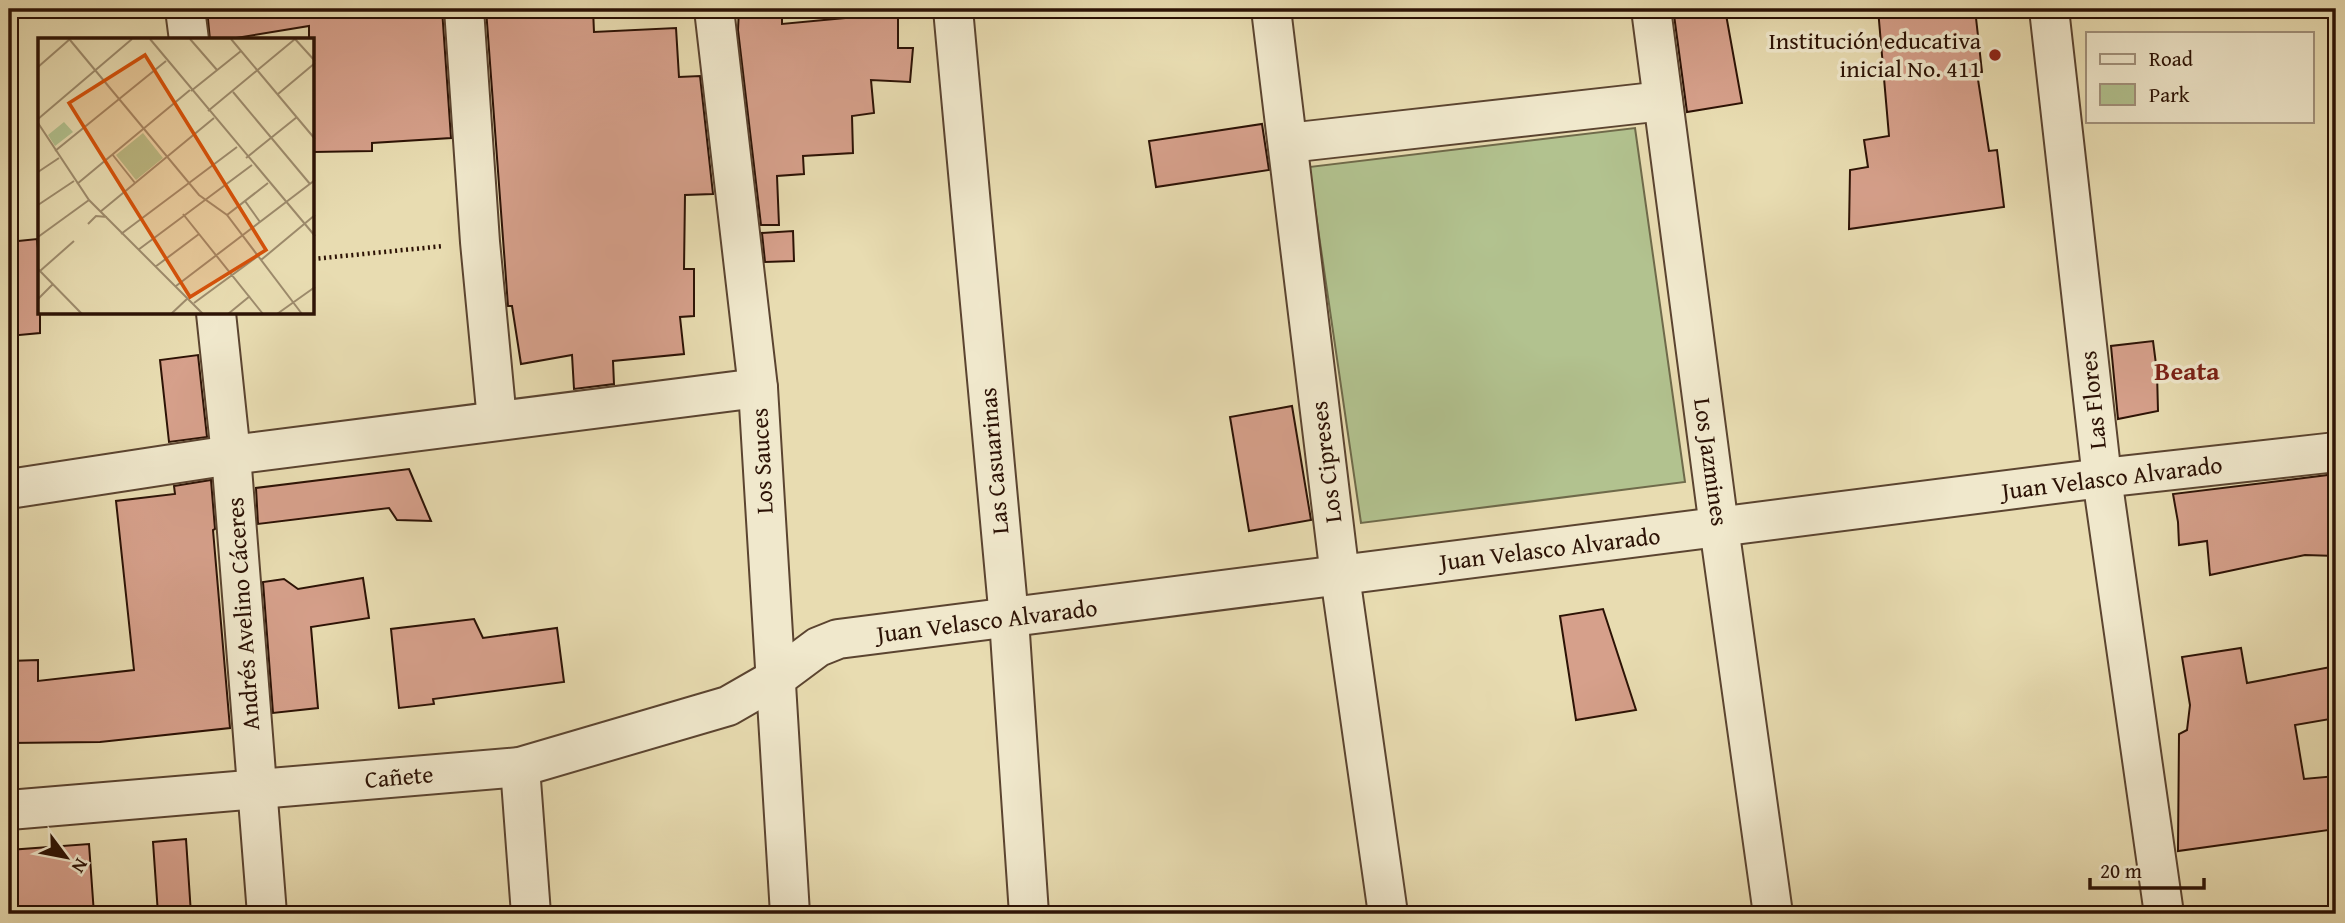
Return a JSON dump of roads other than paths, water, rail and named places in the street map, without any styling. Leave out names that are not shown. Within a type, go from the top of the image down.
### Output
[{"type":"street","points":[[185,9],[188,38]]},
{"type":"street","points":[[464,9],[480,242],[497,420]]},
{"type":"street","name":"Los Sauces","points":[[714,9],[758,388],[790,914]]},
{"type":"street","name":"Las Casuarinas","points":[[953,9],[1009,619],[1029,914]]},
{"type":"street","name":"Los Cipreses","points":[[1271,9],[1340,576],[1388,914]]},
{"type":"street","name":"Los Jazmines","points":[[1651,9],[1773,914]]},
{"type":"street","name":"Las Flores","points":[[2049,9],[2102,478],[2164,914]]},
{"type":"street","points":[[1288,143],[1663,101]]},
{"type":"street","name":"Andrés Avelino Cáceres","points":[[216,315],[231,455],[267,914]]},
{"type":"street","points":[[9,489],[231,455],[758,388]]},
{"type":"street","name":"Juan Velasco Alvarado","points":[[775,678],[818,647],[838,639],[2102,478],[2336,452]]},
{"type":"street","name":"Cañete","points":[[9,810],[520,767],[727,706],[775,678]]},
{"type":"street","points":[[520,767],[531,914]]},
{"type":"place","name":"Institución educativa inicial No. 411","points":[[1995,55]]},
{"type":"district","name":"Beata","points":[[2187,371]]}]
